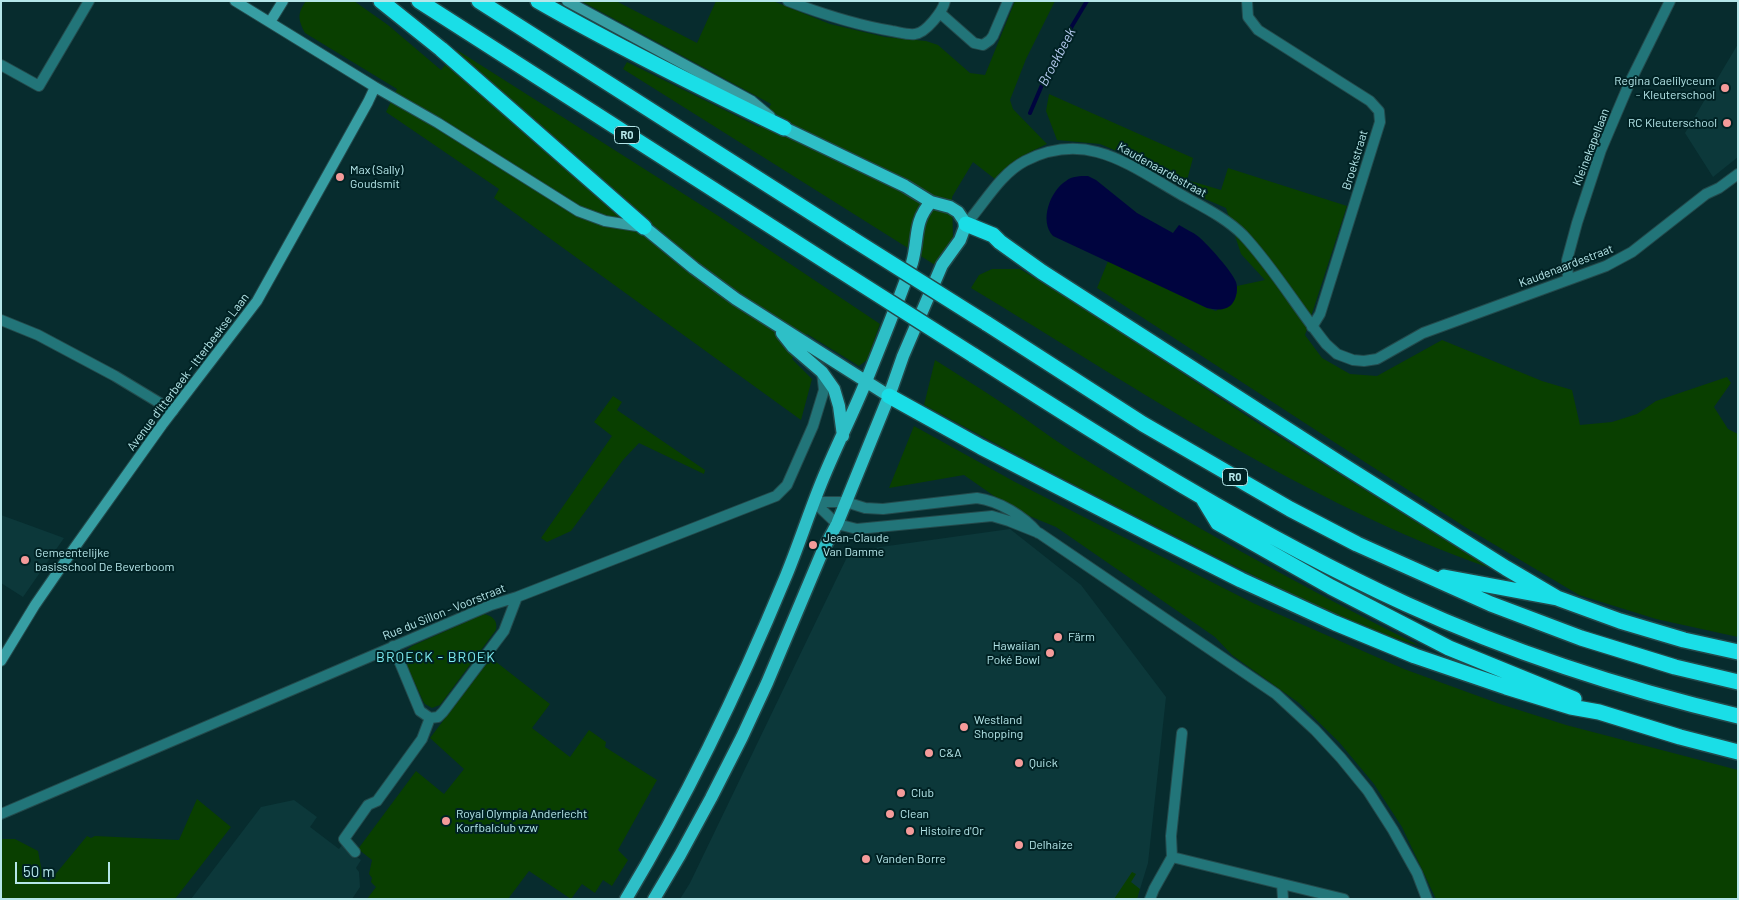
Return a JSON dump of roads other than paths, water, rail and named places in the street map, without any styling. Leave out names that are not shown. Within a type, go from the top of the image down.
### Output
[{"type":"highway","points":[[381,1],[441,49],[644,227]]},
{"type":"highway","name":"R0","points":[[419,1],[1109,442],[1303,554],[1407,605],[1523,653],[1636,690],[1738,716]]},
{"type":"highway","name":"R0","points":[[479,1],[1143,424],[1290,509],[1357,544],[1491,604],[1581,638],[1675,667],[1738,682]]},
{"type":"highway","points":[[538,1],[672,74],[784,128]]},
{"type":"highway","points":[[966,224],[993,235],[1042,272],[1336,461],[1557,598]]},
{"type":"highway","points":[[889,396],[981,447],[1154,536],[1241,580],[1335,623],[1415,656],[1506,687],[1571,707],[1599,712],[1680,737],[1738,752]]},
{"type":"highway","points":[[1204,498],[1218,524],[1331,587],[1449,648],[1574,699],[1599,712]]},
{"type":"highway","points":[[1421,573],[1557,598],[1620,621],[1684,640],[1738,652]]},
{"type":"main road","points":[[654,899],[680,855],[742,737],[772,672],[823,550],[837,524],[889,396],[903,356],[942,265],[960,240],[966,224],[958,212],[950,207],[931,202],[905,186],[784,128]]},
{"type":"main road","points":[[626,899],[684,798],[765,627],[827,469],[867,381],[912,261],[918,223],[923,211],[931,202]]},
{"type":"main road","points":[[644,227],[708,279],[777,326],[889,396]]},
{"type":"main road","points":[[777,326],[793,347],[822,372],[834,389],[840,406],[843,436]]},
{"type":"street","points":[[1,65],[39,86],[89,1]]},
{"type":"street","points":[[235,1],[578,210],[604,221],[644,227]]},
{"type":"street","points":[[270,22],[283,1]]},
{"type":"street","points":[[567,1],[752,101],[784,128]]},
{"type":"street","points":[[788,1],[832,17],[882,30],[908,34],[921,32],[944,8],[945,1]]},
{"type":"street","points":[[940,13],[974,43],[983,45],[987,44],[993,36],[1008,1]]},
{"type":"street","name":"Broekstraat","points":[[1247,1],[1248,17],[1258,30],[1370,101],[1379,111],[1380,122],[1315,331]]},
{"type":"street","name":"Kleinekapellaan","points":[[1568,280],[1567,260],[1601,150],[1633,76],[1670,1]]},
{"type":"street","name":"Avenue d'Itterbeek - Itterbeekse Laan","points":[[2,656],[75,546],[173,411],[257,302],[375,87]]},
{"type":"street","name":"Kaudenaardestraat","points":[[966,224],[998,184],[1024,162],[1061,148],[1089,150],[1111,156],[1218,216],[1241,234],[1266,263],[1315,331],[1332,350],[1353,360],[1370,361],[1423,334],[1602,268],[1621,259],[1706,194],[1719,188],[1738,174]]},
{"type":"street","points":[[1,320],[38,335],[123,380],[173,411]]},
{"type":"street","name":"Rue du Sillon - Voorstraat","points":[[1,814],[491,605],[517,597],[761,503],[779,494],[793,474],[815,419],[824,390],[822,372]]},
{"type":"street","points":[[814,502],[846,502],[865,508],[883,509],[977,498],[987,499],[998,503],[1030,524],[1038,533]]},
{"type":"street","points":[[814,502],[837,524],[857,529],[992,516],[1038,533],[1276,694],[1315,730],[1342,758],[1368,791],[1417,873],[1427,899]]},
{"type":"street","points":[[393,646],[420,711],[430,718],[438,717],[504,631],[517,597]]},
{"type":"street","points":[[356,852],[344,839],[368,805],[377,800],[422,739],[430,718]]},
{"type":"street","points":[[1150,899],[1172,858],[1171,836],[1182,733]]},
{"type":"street","points":[[1172,858],[1344,899]]},
{"type":"street","points":[[1282,884],[1283,899]]},
{"type":"waterway","name":"Broekbeek","points":[[1030,113],[1045,78],[1087,1]]},
{"type":"place","name":"Regina Caelilyceum - Kleuterschool","points":[[1725,88]]},
{"type":"place","name":"RC Kleuterschool","points":[[1727,123]]},
{"type":"place","name":"Max (Sally) Goudsmit","points":[[340,177]]},
{"type":"place","name":"Jean-Claude Van Damme","points":[[813,545]]},
{"type":"place","name":"Gemeentelijke basisschool De Beverboom","points":[[25,560]]},
{"type":"place","name":"Färm","points":[[1058,637]]},
{"type":"place","name":"Hawaiian Poké Bowl","points":[[1050,653]]},
{"type":"place","name":"Westland Shopping","points":[[964,727]]},
{"type":"place","name":"C&A","points":[[929,753]]},
{"type":"place","name":"Quick","points":[[1019,763]]},
{"type":"place","name":"Club","points":[[901,793]]},
{"type":"place","name":"Clean","points":[[890,814]]},
{"type":"place","name":"Royal Olympia Anderlecht Korfbalclub vzw","points":[[446,821]]},
{"type":"place","name":"Histoire d'Or","points":[[910,831]]},
{"type":"place","name":"Delhaize","points":[[1019,845]]},
{"type":"place","name":"Vanden Borre","points":[[866,859]]},
{"type":"district","name":"BROECK - BROEK","points":[[436,657]]}]
